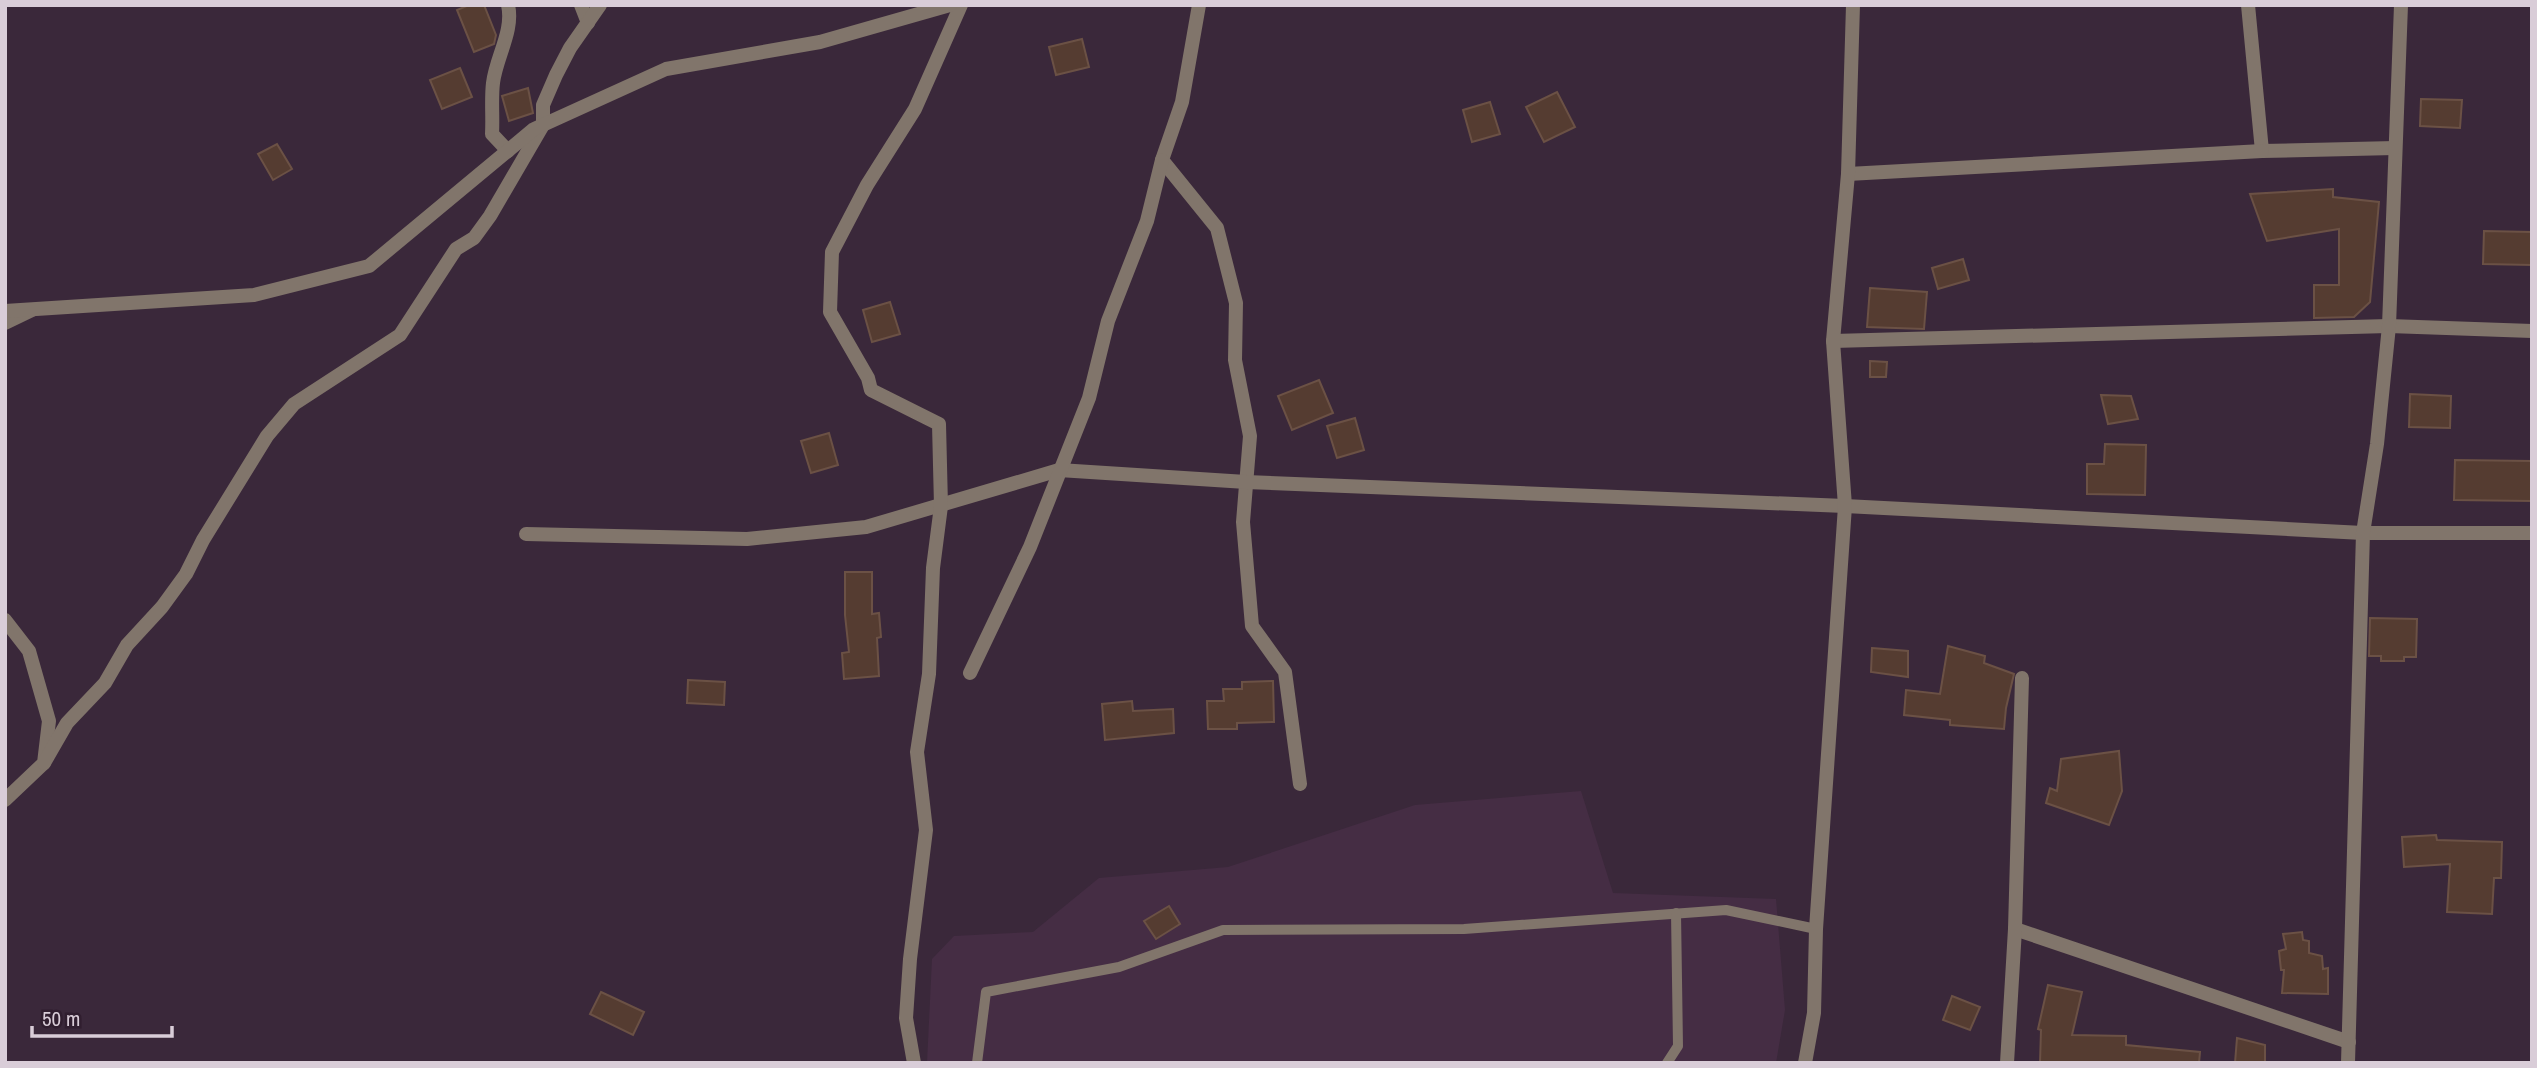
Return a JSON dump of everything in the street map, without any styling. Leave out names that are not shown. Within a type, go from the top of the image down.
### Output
[{"type":"street","points":[[508,5],[503,51],[493,81],[492,134],[508,151]]},
{"type":"street","points":[[582,5],[588,23]]},
{"type":"street","points":[[5,800],[44,763],[67,723],[106,683],[127,645],[162,607],[186,574],[203,540],[267,436],[294,404],[400,335],[456,249],[474,238],[490,216],[543,125],[542,105],[570,48],[600,5]]},
{"type":"street","points":[[914,1063],[906,1018],[910,959],[926,830],[917,752],[929,674],[933,568],[941,506],[939,424],[871,390],[868,378],[830,312],[831,264],[832,252],[867,185],[915,109],[961,5]]},
{"type":"street","points":[[970,673],[1030,547],[1089,398],[1108,321],[1147,221],[1162,160],[1182,102],[1199,5]]},
{"type":"street","points":[[1805,1063],[1814,1013],[1816,929],[1845,506],[1833,341],[1848,174],[1853,5]]},
{"type":"street","points":[[2248,5],[2262,151]]},
{"type":"street","points":[[2348,1063],[2363,533],[2377,444],[2389,326],[2401,5]]},
{"type":"street","points":[[5,311],[254,295],[369,266],[534,130],[666,69],[820,42],[939,7]]},
{"type":"street","points":[[1848,174],[2262,151],[2395,148]]},
{"type":"street","points":[[1162,160],[1217,228],[1236,303],[1235,360],[1250,436],[1242,522],[1252,626],[1285,672],[1300,784]]},
{"type":"street","points":[[5,323],[32,310]]},
{"type":"street","points":[[1833,341],[2389,326],[2532,331]]},
{"type":"street","points":[[526,534],[747,539],[866,527],[1059,470],[1246,482],[1845,506],[2363,533],[2532,533]]},
{"type":"street","points":[[5,620],[29,651],[49,721],[44,763]]},
{"type":"street","points":[[2007,1063],[2015,929],[2022,678]]},
{"type":"street","points":[[2015,929],[2348,1042]]},
{"type":"lane","points":[[977,1063],[986,992],[1119,967],[1223,930],[1464,929],[1726,910],[1816,929]]},
{"type":"lane","points":[[1667,1063],[1678,1046],[1676,913]]},
{"type":"shaded area","points":[[1581,791],[1613,893],[1776,899],[1785,1010],[1776,1063],[927,1063],[932,959],[954,936],[1033,932],[1099,878],[1228,867],[1415,805]]},
{"type":"building","points":[[469,5],[484,5],[496,35],[494,44],[474,52],[457,10]]},
{"type":"building","points":[[1082,39],[1089,67],[1056,75],[1049,47]]},
{"type":"building","points":[[460,68],[472,97],[442,109],[430,80]]},
{"type":"building","points":[[528,88],[533,113],[509,121],[502,96]]},
{"type":"building","points":[[1557,92],[1575,127],[1544,142],[1526,107]]},
{"type":"building","points":[[2421,99],[2462,100],[2460,128],[2420,126]]},
{"type":"building","points":[[1490,102],[1500,134],[1472,142],[1463,110]]},
{"type":"building","points":[[277,144],[292,169],[273,180],[258,154]]},
{"type":"building","points":[[2333,189],[2333,197],[2379,202],[2370,302],[2354,317],[2314,318],[2314,285],[2339,285],[2339,229],[2267,241],[2250,194]]},
{"type":"building","points":[[2484,231],[2532,232],[2532,265],[2483,264]]},
{"type":"building","points":[[1963,259],[1969,280],[1938,289],[1932,268]]},
{"type":"building","points":[[1870,288],[1927,292],[1924,329],[1867,327]]},
{"type":"building","points":[[890,302],[900,334],[872,342],[863,310]]},
{"type":"building","points":[[1870,361],[1887,362],[1886,377],[1870,377]]},
{"type":"building","points":[[1319,380],[1333,413],[1292,430],[1278,396]]},
{"type":"building","points":[[2410,394],[2451,396],[2450,428],[2409,427]]},
{"type":"building","points":[[2101,395],[2131,396],[2138,419],[2108,424]]},
{"type":"building","points":[[1355,418],[1364,450],[1337,458],[1327,426]]},
{"type":"building","points":[[829,433],[838,465],[811,473],[801,441]]},
{"type":"building","points":[[2105,444],[2146,445],[2145,495],[2087,494],[2087,464],[2104,464]]},
{"type":"building","points":[[2455,460],[2532,461],[2532,501],[2454,500]]},
{"type":"building","points":[[845,572],[872,572],[872,614],[879,613],[881,637],[877,638],[879,676],[844,679],[842,653],[849,652],[845,615]]},
{"type":"building","points":[[2370,618],[2417,619],[2416,657],[2404,657],[2404,661],[2381,661],[2381,656],[2369,656]]},
{"type":"building","points":[[1948,646],[1985,656],[1984,663],[2014,674],[2004,729],[1950,725],[1950,720],[1904,715],[1906,690],[1940,694]]},
{"type":"building","points":[[1872,648],[1908,651],[1908,677],[1871,672]]},
{"type":"building","points":[[688,680],[725,682],[724,705],[687,703]]},
{"type":"building","points":[[1273,681],[1274,722],[1237,723],[1237,729],[1208,729],[1207,701],[1224,701],[1223,689],[1242,689],[1242,682]]},
{"type":"building","points":[[1132,701],[1133,711],[1173,709],[1174,733],[1105,740],[1102,704]]},
{"type":"building","points":[[2119,751],[2122,791],[2109,825],[2046,803],[2050,788],[2057,791],[2061,759]]},
{"type":"building","points":[[2436,835],[2437,840],[2502,842],[2501,878],[2494,878],[2492,914],[2447,912],[2450,864],[2404,867],[2402,837]]},
{"type":"building","points":[[1169,906],[1180,924],[1156,939],[1144,921]]},
{"type":"building","points":[[2302,932],[2303,940],[2309,941],[2309,953],[2322,956],[2323,969],[2328,968],[2328,994],[2282,993],[2284,970],[2281,970],[2279,951],[2286,949],[2283,934]]},
{"type":"building","points":[[2048,985],[2082,992],[2072,1035],[2126,1036],[2126,1045],[2200,1052],[2199,1063],[2040,1063],[2041,1030],[2038,1029]]},
{"type":"building","points":[[601,992],[644,1012],[633,1035],[590,1014]]},
{"type":"building","points":[[1952,996],[1980,1007],[1970,1030],[1943,1020]]},
{"type":"building","points":[[2237,1038],[2265,1045],[2265,1063],[2235,1063]]}]
